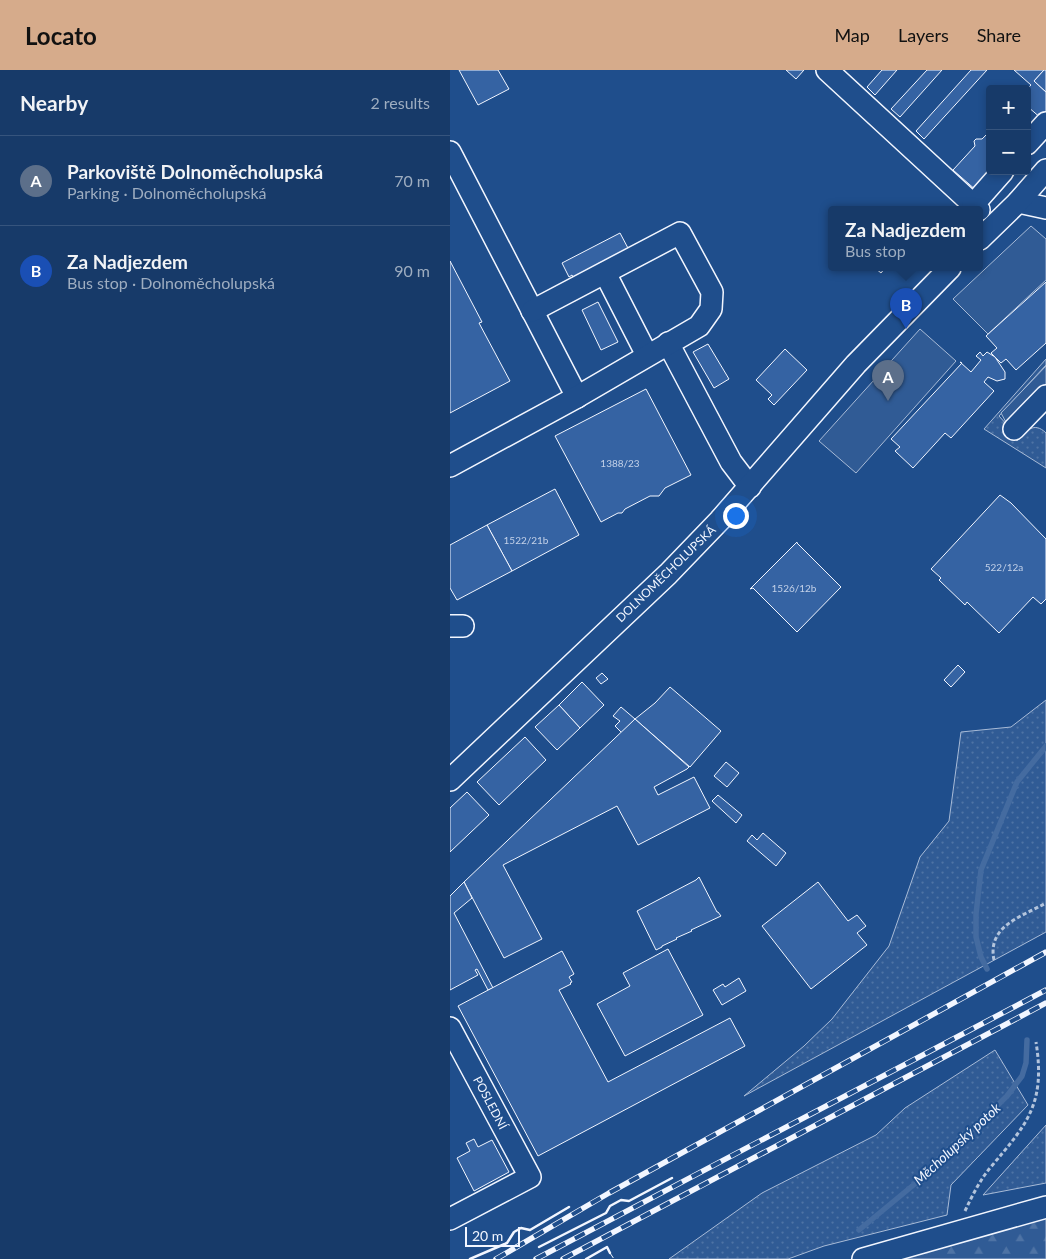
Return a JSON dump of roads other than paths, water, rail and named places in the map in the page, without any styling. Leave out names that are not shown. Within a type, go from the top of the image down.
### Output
[{"type":"street","points":[[827,70],[969,206]]},
{"type":"street","points":[[1031,140],[1046,123]]},
{"type":"street","points":[[450,152],[577,397]]},
{"type":"street","points":[[983,217],[1018,202],[1046,170]]},
{"type":"street","points":[[983,214],[1001,175]]},
{"type":"street","points":[[1018,202],[1046,208]]},
{"type":"street","points":[[450,466],[577,397],[699,326],[711,310],[712,292],[680,233],[532,311]]},
{"type":"street","name":"DOLNOMĚCHOLUPSKÁ","points":[[450,780],[668,574],[750,487],[856,364],[947,271]]},
{"type":"street","points":[[605,272],[647,355]]},
{"type":"street","points":[[668,343],[728,456],[750,487]]},
{"type":"street","points":[[1014,429],[1046,396]]},
{"type":"street","name":"POSLEDNÍ","points":[[450,1028],[530,1177],[450,1219]]},
{"type":"street","points":[[864,1259],[1046,1207]]},
{"type":"waterway","name":"Měcholupský potok","points":[[987,969],[981,957],[976,937],[976,914],[981,870],[1017,782],[1046,746]]},
{"type":"waterway","name":"Měcholupský potok","points":[[859,1230],[928,1173],[1007,1096],[1022,1076],[1026,1063],[1027,1040]]},
{"type":"railway","points":[[496,1259],[609,1193],[1046,952]]},
{"type":"railway","points":[[536,1259],[1046,990]]},
{"type":"railway","points":[[563,1259],[1046,1003]]},
{"type":"place","name":"Za Nadjezdem","points":[[906,329]]},
{"type":"place","name":"Parkoviště Dolnoměcholupská","points":[[888,401]]}]
